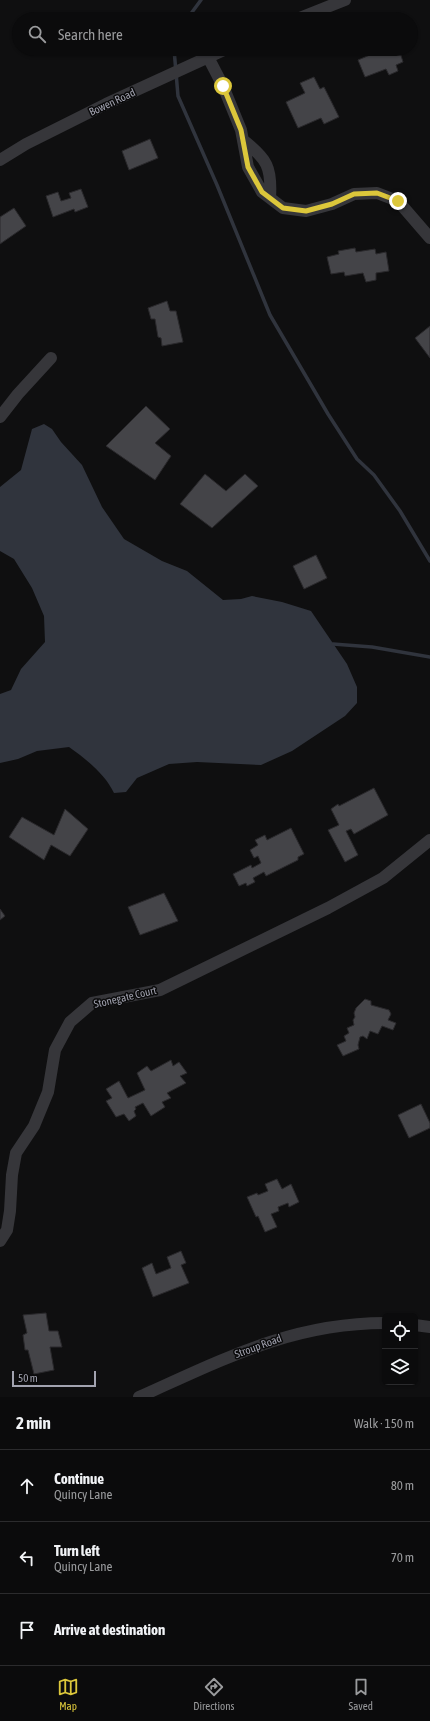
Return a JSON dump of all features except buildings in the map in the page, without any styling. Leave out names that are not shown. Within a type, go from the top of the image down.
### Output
[{"type":"street","points":[[315,12],[345,0]]},
{"type":"street","points":[[208,57],[223,86],[241,130],[248,167],[262,192],[283,208],[306,211],[332,204],[354,194],[377,193],[398,201],[430,238]]},
{"type":"street","name":"Bowen Road","points":[[0,160],[26,144],[106,104],[208,57]]},
{"type":"street","points":[[243,140],[254,148],[268,165],[271,180],[270,198]]},
{"type":"street","points":[[0,417],[18,394],[51,358]]},
{"type":"street","name":"Stonegate Court","points":[[0,1241],[7,1230],[10,1211],[12,1175],[16,1153],[34,1126],[48,1092],[55,1050],[70,1022],[92,1003],[160,990],[328,908],[383,878],[430,840]]},
{"type":"street","name":"Stroup Road","points":[[139,1397],[244,1351],[273,1340],[334,1326],[382,1322]]},
{"type":"street","points":[[418,1325],[430,1327]]},
{"type":"shaded area","points":[[44,424],[52,429],[61,442],[82,465],[102,507],[124,539],[162,561],[187,571],[223,600],[241,599],[252,596],[282,602],[311,611],[347,664],[357,687],[357,703],[345,716],[292,751],[261,765],[197,762],[169,764],[137,778],[126,792],[114,793],[106,779],[69,747],[37,751],[18,759],[0,763],[0,694],[11,690],[21,669],[45,642],[44,616],[32,588],[14,559],[0,551],[0,487],[21,470],[32,429]]},
{"type":"waterway","points":[[192,12],[201,0]]},
{"type":"waterway","points":[[175,56],[178,96],[217,185],[270,315],[328,414],[357,459],[374,475],[400,511],[430,561]]},
{"type":"waterway","points":[[333,644],[372,647],[430,657]]},
{"type":"route","points":[[223,86],[241,130],[248,167],[262,192],[283,208],[306,211],[332,204],[354,194],[377,193],[398,201]]}]
